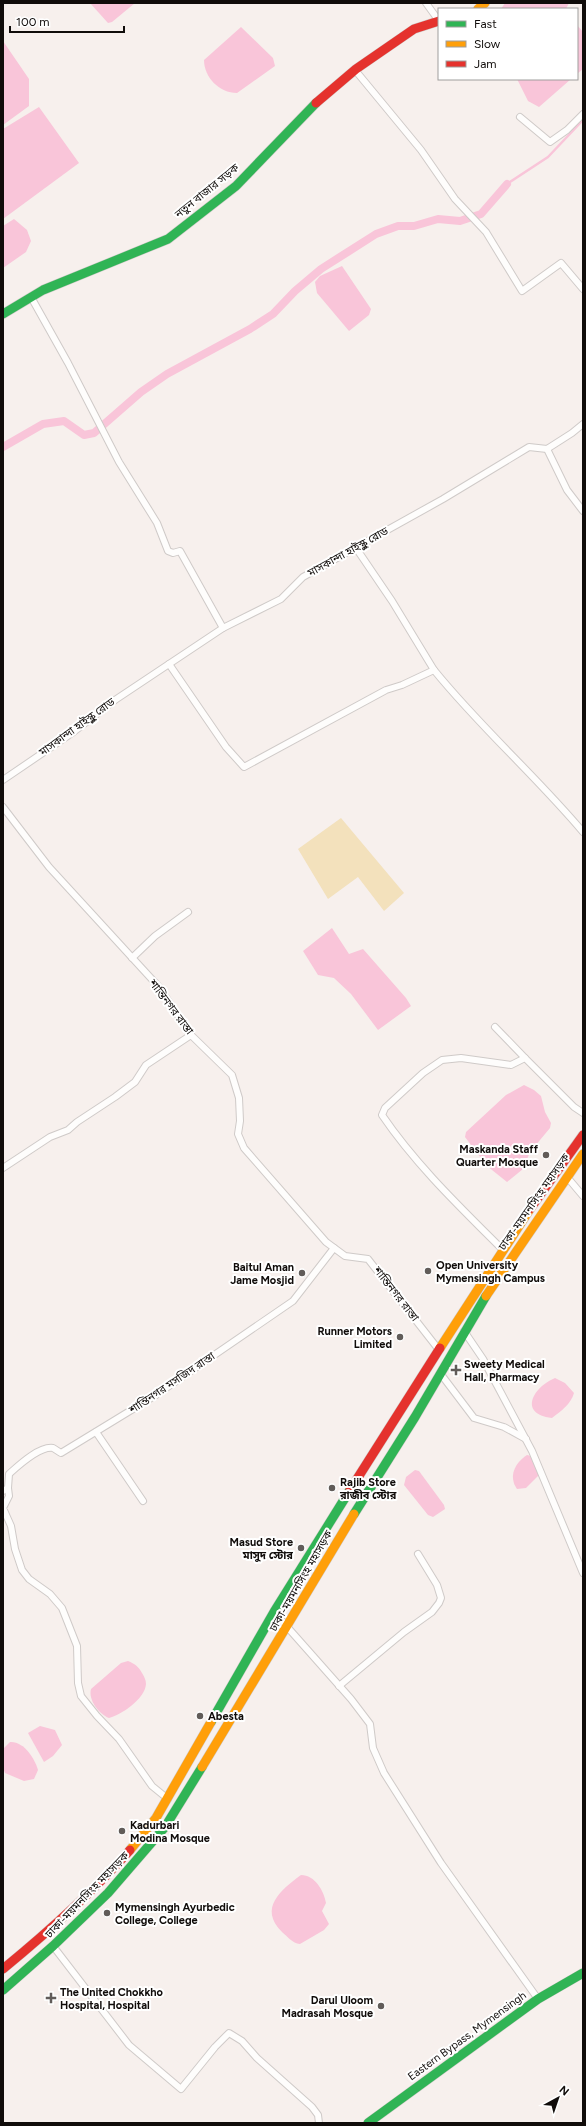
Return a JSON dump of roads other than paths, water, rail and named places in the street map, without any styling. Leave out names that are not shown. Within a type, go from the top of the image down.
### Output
[{"type":"main road","name":"নতুন বাজার সড়ক","points":[[3,314],[30,298],[106,263],[151,247],[168,239],[236,186],[313,106],[355,70],[414,29],[438,21]]},
{"type":"main road","name":"ঢাকা-ময়মনসিংহ মহাসড়ক","points":[[3,1969],[46,1934],[93,1889],[129,1851],[156,1818],[274,1612],[503,1250],[583,1135]]},
{"type":"main road","name":"ঢাকা-ময়মনসিংহ মহাসড়ক","points":[[3,1990],[54,1946],[108,1893],[165,1827],[288,1627],[494,1282],[583,1154]]},
{"type":"main road","name":"Eastern Bypass, Mymensingh","points":[[368,2123],[538,1999],[583,1972]]},
{"type":"street","points":[[426,3],[438,20]]},
{"type":"street","points":[[355,70],[421,150],[455,199],[486,232],[522,291],[561,263],[583,289]]},
{"type":"street","points":[[520,117],[550,142],[567,130],[583,114]]},
{"type":"street","points":[[30,298],[99,422],[112,450],[157,523],[168,551],[173,553],[180,551],[222,628]]},
{"type":"street","points":[[583,424],[547,449],[567,490],[583,511]]},
{"type":"street","name":"মাসকান্দা হাইস্কুল রোড","points":[[3,780],[222,628],[281,599],[303,577],[443,499],[529,447],[547,449]]},
{"type":"street","points":[[356,548],[396,607],[434,670],[459,701],[503,744],[583,832]]},
{"type":"street","points":[[169,664],[226,747],[244,767],[386,690],[402,685],[434,670]]},
{"type":"street","name":"শান্তিনগর রাস্তা","points":[[3,807],[49,866],[159,987],[191,1035],[232,1075],[239,1098],[240,1121],[238,1134],[244,1148],[326,1242],[345,1256],[368,1259],[439,1350]]},
{"type":"street","points":[[132,958],[155,936],[188,912]]},
{"type":"street","points":[[495,1027],[574,1107],[583,1114]]},
{"type":"street","points":[[3,1168],[50,1137],[68,1130],[77,1122],[115,1097],[135,1082],[146,1065],[191,1035]]},
{"type":"street","points":[[503,1250],[446,1193],[401,1141],[382,1115],[385,1108],[403,1091],[423,1073],[442,1060],[461,1058],[511,1065],[525,1058]]},
{"type":"street","points":[[567,1177],[583,1196]]},
{"type":"street","name":"শান্তিনগর মসজিদ রাস্তা","points":[[5,1490],[9,1474],[30,1457],[44,1449],[53,1448],[61,1453],[156,1395],[293,1301],[334,1248]]},
{"type":"street","points":[[464,1331],[483,1358],[526,1439],[552,1495],[572,1550],[583,1573]]},
{"type":"street","points":[[440,1373],[474,1418],[504,1427],[526,1439]]},
{"type":"street","points":[[96,1432],[143,1501]]},
{"type":"street","points":[[5,1490],[9,1496],[3,1508],[14,1537],[15,1549],[22,1570],[29,1579],[50,1594],[62,1608],[77,1646],[78,1683],[81,1696],[119,1739],[152,1786],[168,1799]]},
{"type":"street","points":[[339,1686],[404,1632],[432,1612],[439,1604],[441,1598],[437,1585],[418,1554]]},
{"type":"street","points":[[274,1612],[370,1724],[373,1748],[384,1773],[442,1863],[538,1999]]},
{"type":"street","points":[[54,1946],[129,2045],[181,2089],[215,2047],[229,2033],[242,2041],[257,2058],[312,2107],[318,2115],[319,2123]]},
{"type":"waterway","points":[[507,184],[548,157],[583,120]]},
{"type":"waterway","points":[[3,447],[43,424],[64,421],[84,435],[94,433],[141,392],[167,374],[250,329],[273,314],[295,291],[321,269],[376,234],[398,226],[414,226],[438,219],[460,221],[481,214],[507,184]]},
{"type":"place","name":"Maskanda Staff Quarter Mosque","points":[[546,1155]]},
{"type":"place","name":"Open University Mymensingh Campus","points":[[428,1271]]},
{"type":"place","name":"Baitul Aman Jame Mosjid","points":[[302,1273]]},
{"type":"place","name":"Runner Motors Limited","points":[[400,1337]]},
{"type":"place","name":"Sweety Medical Hall, Pharmacy","points":[[456,1370]]},
{"type":"place","name":"Rajib Store রাজীব স্টোর","points":[[332,1488]]},
{"type":"place","name":"Masud Store মাসুদ স্টোর","points":[[301,1548]]},
{"type":"place","name":"Abesta","points":[[200,1716]]},
{"type":"place","name":"Kadurbari Modina Mosque","points":[[122,1831]]},
{"type":"place","name":"Mymensingh Ayurbedic College, College","points":[[107,1913]]},
{"type":"place","name":"The United Chokkho Hospital, Hospital","points":[[51,1998]]},
{"type":"place","name":"Darul Uloom Madrasah Mosque","points":[[381,2006]]}]
